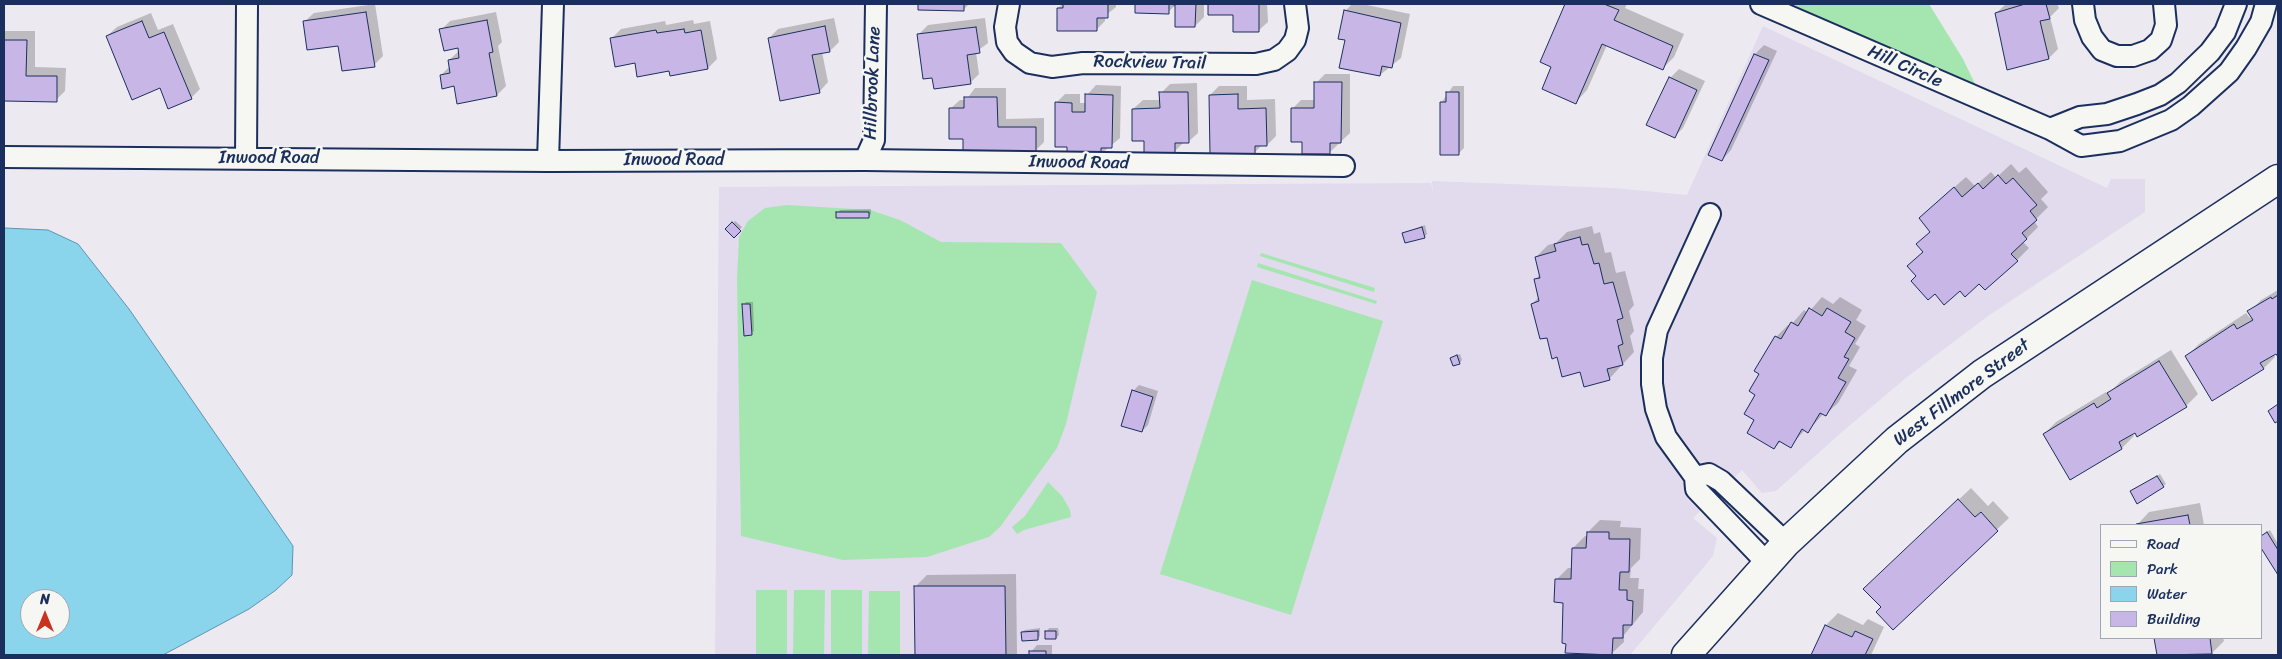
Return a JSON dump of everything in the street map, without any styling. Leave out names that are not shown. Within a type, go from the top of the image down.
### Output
[{"type":"main road","name":"West Fillmore Street","points":[[1686,655],[1786,543],[1897,440],[1982,374],[2278,179]]},
{"type":"street","points":[[246,4],[246,158]]},
{"type":"street","points":[[548,161],[553,4]]},
{"type":"street","name":"Hillbrook Lane","points":[[865,160],[874,140],[876,4]]},
{"type":"street","name":"Rockview Trail","points":[[1009,4],[1005,27],[1007,42],[1014,52],[1030,63],[1052,67],[1083,63],[1256,64],[1274,60],[1287,52],[1295,40],[1298,28],[1295,4]]},
{"type":"street","name":"Hill Circle","points":[[1761,4],[2050,129],[2081,146],[2120,141],[2171,120],[2209,91],[2229,72],[2246,48],[2261,22],[2266,4]]},
{"type":"street","points":[[2082,4],[2085,20],[2092,37],[2102,50],[2117,56],[2133,56],[2150,50],[2161,40],[2166,25],[2164,4]]},
{"type":"street","points":[[2050,129],[2080,117],[2107,114],[2136,104],[2160,95],[2178,83],[2210,52],[2225,32],[2236,4]]},
{"type":"street","name":"Inwood Road","points":[[4,157],[548,161],[865,160],[1344,166]]},
{"type":"street","points":[[1710,214],[1657,330],[1652,358],[1652,384],[1656,410],[1666,437],[1695,476],[1696,489],[1767,563]]},
{"type":"street","points":[[1695,476],[1709,474],[1721,480],[1786,543]]},
{"type":"shaded area","points":[[1763,26],[2107,188],[2111,179],[2145,179],[2145,212],[1988,316],[1907,377],[1776,491],[1762,493],[1742,470],[1693,518],[1717,538],[1713,556],[1630,655],[715,655],[719,187],[1431,183],[1433,192],[1432,181],[1614,188],[1687,195]]},
{"type":"green space","points":[[1792,4],[1929,4],[1963,59],[1979,92]]},
{"type":"green space","points":[[787,205],[870,210],[900,220],[941,242],[1061,243],[1097,292],[1066,424],[1057,448],[1000,527],[989,537],[927,557],[843,560],[741,536],[737,279],[739,237],[748,221],[765,208]]},
{"type":"green space","points":[[1261,253],[1375,288],[1374,292],[1260,256]]},
{"type":"green space","points":[[1258,263],[1377,301],[1376,304],[1257,267]]},
{"type":"green space","points":[[1252,280],[1383,321],[1291,615],[1160,574]]},
{"type":"green space","points":[[1048,482],[1062,496],[1070,510],[1071,517],[1024,530],[1017,534],[1012,527],[1025,516]]},
{"type":"green space","points":[[756,590],[787,590],[787,655],[756,655]]},
{"type":"green space","points":[[794,590],[825,590],[824,655],[793,655]]},
{"type":"green space","points":[[831,590],[862,590],[862,655],[831,655]]},
{"type":"green space","points":[[869,591],[900,591],[900,655],[868,655]]},
{"type":"water","points":[[4,228],[48,230],[78,244],[129,309],[293,546],[292,575],[276,590],[249,609],[163,655],[4,655]]},
{"type":"building","points":[[918,4],[964,4],[964,11],[918,10]]},
{"type":"building","points":[[1063,4],[1108,4],[1108,18],[1097,18],[1097,31],[1057,31],[1057,8],[1063,8]]},
{"type":"building","points":[[1135,4],[1169,4],[1169,14],[1135,13]]},
{"type":"building","points":[[1169,4],[1196,4],[1195,27],[1175,27],[1175,5]]},
{"type":"building","points":[[1208,4],[1259,4],[1259,32],[1233,32],[1233,15],[1208,15]]},
{"type":"building","points":[[1565,4],[1604,4],[1619,10],[1614,20],[1673,46],[1663,70],[1602,44],[1576,104],[1542,89],[1551,67],[1540,62]]},
{"type":"building","points":[[2025,4],[2046,4],[2050,19],[2040,21],[2049,59],[2007,70],[1995,13]]},
{"type":"building","points":[[1344,10],[1401,23],[1392,68],[1382,66],[1380,76],[1339,68],[1345,40],[1338,39]]},
{"type":"building","points":[[366,12],[375,67],[342,71],[338,46],[307,50],[303,21]]},
{"type":"building","points":[[487,20],[493,52],[489,53],[497,96],[457,104],[454,86],[442,89],[440,75],[450,73],[448,60],[459,58],[458,48],[444,51],[439,29]]},
{"type":"building","points":[[142,21],[149,38],[164,32],[192,99],[168,109],[160,88],[132,100],[106,36]]},
{"type":"building","points":[[825,26],[830,52],[812,55],[820,93],[780,101],[768,38]]},
{"type":"building","points":[[976,27],[980,53],[967,55],[971,84],[934,89],[932,78],[923,79],[917,34]]},
{"type":"building","points":[[684,29],[685,33],[701,30],[708,69],[670,76],[669,71],[637,77],[635,63],[615,67],[610,38],[656,30],[657,33]]},
{"type":"building","points":[[4,40],[27,40],[26,76],[57,76],[57,102],[4,101]]},
{"type":"building","points":[[1754,54],[1769,60],[1722,161],[1708,155]]},
{"type":"building","points":[[1669,77],[1697,90],[1675,138],[1646,125]]},
{"type":"building","points":[[1314,82],[1342,82],[1341,143],[1330,143],[1330,154],[1302,154],[1302,142],[1291,142],[1291,108],[1314,108]]},
{"type":"building","points":[[1159,92],[1188,92],[1189,143],[1175,143],[1175,154],[1144,154],[1144,141],[1132,141],[1132,109],[1160,108]]},
{"type":"building","points":[[1446,92],[1459,92],[1459,155],[1440,155],[1440,102],[1446,102]]},
{"type":"building","points":[[1085,94],[1113,95],[1112,148],[1101,148],[1101,155],[1067,155],[1067,147],[1055,147],[1055,102],[1072,103],[1072,112],[1085,112]]},
{"type":"building","points":[[1238,94],[1238,109],[1266,108],[1267,146],[1255,146],[1255,154],[1210,155],[1209,95]]},
{"type":"building","points":[[964,97],[997,97],[998,127],[1036,127],[1036,153],[963,153],[963,139],[949,139],[949,108],[964,108]]},
{"type":"building","points":[[1998,175],[2006,184],[2013,178],[2037,205],[2030,211],[2037,220],[2022,233],[2027,239],[2011,254],[2018,261],[1985,290],[1979,284],[1965,297],[1960,291],[1944,305],[1935,294],[1928,300],[1911,281],[1916,276],[1907,266],[1923,252],[1916,244],[1930,232],[1919,218],[1954,187],[1962,197],[1978,183],[1983,189]]},
{"type":"building","points":[[836,212],[869,212],[869,218],[836,218]]},
{"type":"building","points":[[732,222],[741,231],[734,238],[725,229]]},
{"type":"building","points":[[1422,227],[1425,238],[1405,243],[1402,233]]},
{"type":"building","points":[[1580,237],[1582,245],[1588,244],[1594,264],[1599,263],[1604,284],[1613,282],[1623,318],[1617,320],[1623,344],[1618,346],[1623,365],[1607,369],[1610,380],[1584,387],[1580,372],[1562,377],[1557,357],[1552,359],[1547,338],[1540,339],[1531,304],[1539,301],[1534,279],[1540,278],[1535,257],[1556,251],[1554,244]]},
{"type":"building","points":[[2278,295],[2278,357],[2276,354],[2260,363],[2264,369],[2212,401],[2185,356],[2234,324],[2237,329],[2253,320],[2247,311]]},
{"type":"building","points":[[742,304],[750,304],[752,335],[744,336]]},
{"type":"building","points":[[1809,308],[1822,316],[1827,308],[1851,322],[1845,332],[1855,338],[1844,357],[1849,359],[1838,378],[1846,382],[1826,416],[1820,413],[1808,433],[1802,429],[1791,448],[1779,441],[1774,449],[1747,433],[1754,420],[1744,414],[1755,395],[1749,391],[1759,374],[1754,371],[1775,336],[1781,339],[1791,322],[1798,326]]},
{"type":"building","points":[[1457,355],[1460,364],[1453,366],[1450,358]]},
{"type":"building","points":[[2159,361],[2187,407],[2137,437],[2135,433],[2119,442],[2122,449],[2070,480],[2043,434],[2094,403],[2097,408],[2111,399],[2107,393]]},
{"type":"building","points":[[1132,390],[1153,397],[1142,432],[1121,426]]},
{"type":"building","points":[[2278,404],[2278,421],[2275,423],[2268,411]]},
{"type":"building","points":[[2157,476],[2164,487],[2137,504],[2130,491]]},
{"type":"building","points":[[1958,499],[1975,517],[1981,512],[1998,531],[1893,630],[1876,612],[1881,607],[1863,589]]},
{"type":"building","points":[[2188,515],[2190,524],[2136,524]]},
{"type":"building","points":[[1587,532],[1609,532],[1609,539],[1630,539],[1629,572],[1620,572],[1619,590],[1627,590],[1627,600],[1633,601],[1632,625],[1623,625],[1623,638],[1613,638],[1612,655],[1565,653],[1566,644],[1562,643],[1563,603],[1554,602],[1555,579],[1571,579],[1572,548],[1586,548]]},
{"type":"building","points":[[2267,532],[2278,550],[2278,575],[2262,550],[2262,535]]},
{"type":"building","points":[[914,586],[1005,586],[1006,655],[915,655]]},
{"type":"building","points":[[1825,625],[1852,637],[1855,631],[1873,639],[1865,655],[1811,655]]},
{"type":"building","points":[[1038,631],[1038,640],[1022,641],[1021,632]]},
{"type":"building","points":[[1045,631],[1056,631],[1056,639],[1045,639]]},
{"type":"building","points":[[2154,639],[2210,639],[2212,654],[2157,655]]},
{"type":"building","points":[[1029,651],[1046,651],[1046,655],[1029,655]]}]
